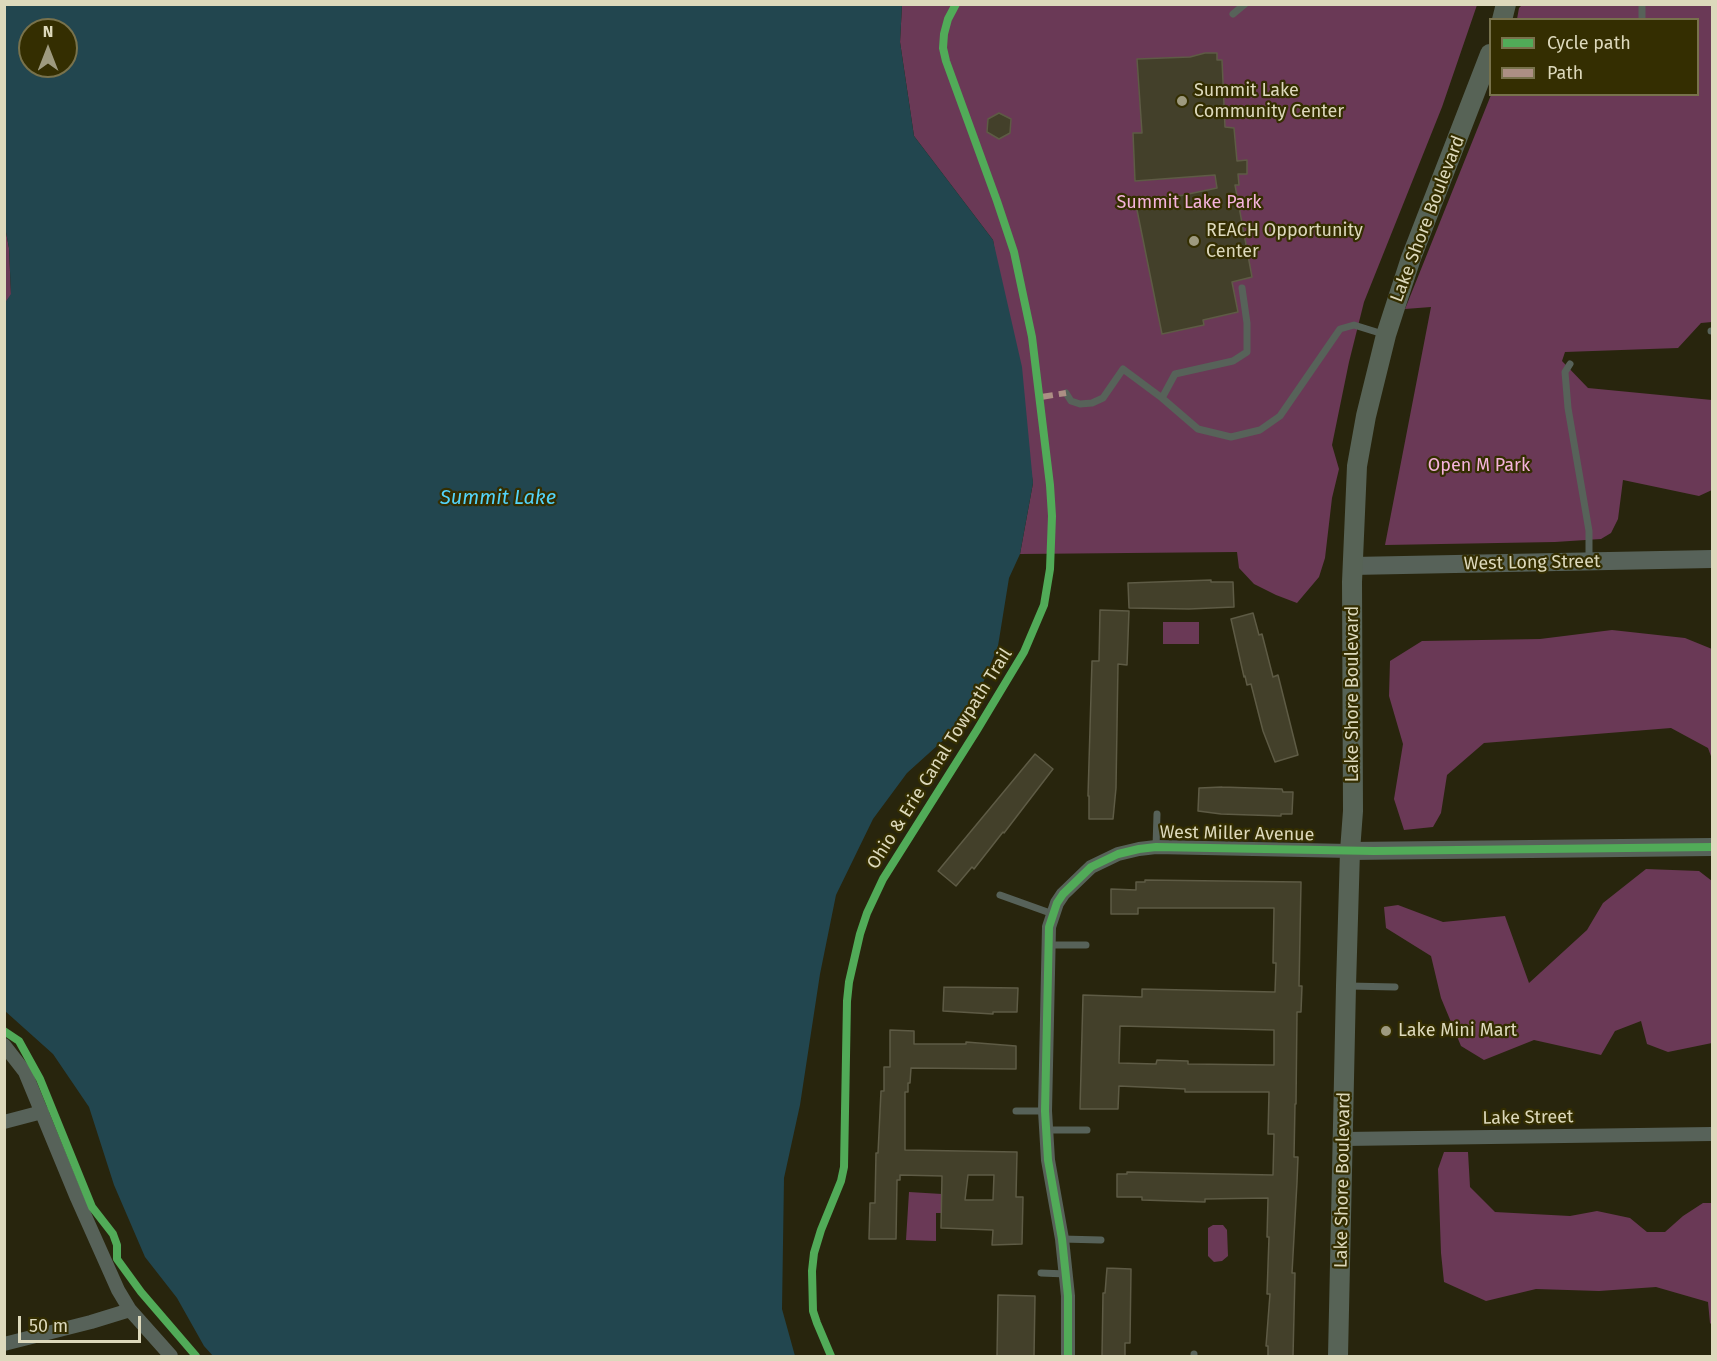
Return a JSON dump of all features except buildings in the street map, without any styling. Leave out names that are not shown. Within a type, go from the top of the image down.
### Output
[{"type":"main road","name":"Lake Shore Boulevard","points":[[1338,1356],[1346,986],[1353,811],[1352,566],[1357,466],[1366,416],[1386,335],[1411,258],[1489,59]]},
{"type":"street","name":"West Long Street","points":[[1352,566],[1713,559]]},
{"type":"street","name":"West Miller Avenue","points":[[1068,1356],[1066,1274],[1048,1160],[1045,1111],[1048,945],[1049,927],[1063,894],[1091,867],[1118,854],[1156,847],[1350,851],[1713,847]]},
{"type":"street","points":[[4,1045],[25,1072],[108,1269],[130,1310],[171,1356]]},
{"type":"street","points":[[4,1122],[42,1112]]},
{"type":"street","name":"Lake Street","points":[[1344,1139],[1713,1134]]},
{"type":"street","points":[[4,1344],[130,1310]]},
{"type":"lane","points":[[1233,14],[1245,4]]},
{"type":"lane","points":[[1162,398],[1175,374],[1233,361],[1248,352],[1248,323],[1242,288]]},
{"type":"lane","points":[[1066,393],[1071,401],[1080,404],[1092,403],[1104,398],[1123,369],[1198,429],[1231,437],[1260,430],[1280,416],[1340,329],[1354,325],[1386,335]]},
{"type":"lane","points":[[1570,364],[1565,372],[1568,408],[1589,531],[1589,562]]},
{"type":"lane","points":[[1156,847],[1157,814]]},
{"type":"lane","points":[[1000,895],[1053,914]]},
{"type":"lane","points":[[1048,945],[1086,945]]},
{"type":"lane","points":[[1346,986],[1395,987]]},
{"type":"lane","points":[[1016,1111],[1045,1111]]},
{"type":"lane","points":[[1046,1130],[1087,1130]]},
{"type":"lane","points":[[1062,1239],[1101,1240]]},
{"type":"lane","points":[[1041,1273],[1066,1274]]},
{"type":"green space","name":"Open M Park","points":[[1523,4],[1712,5],[1712,322],[1701,323],[1678,348],[1565,352],[1562,361],[1588,388],[1712,400],[1712,490],[1699,496],[1623,480],[1618,519],[1611,533],[1601,539],[1385,545],[1431,307],[1405,309],[1491,96],[1699,96],[1699,18],[1517,18],[1519,8]]},
{"type":"green space","name":"Summit Lake Park","points":[[902,5],[1477,5],[1442,107],[1364,302],[1332,445],[1339,469],[1332,498],[1325,558],[1319,577],[1297,603],[1254,584],[1239,568],[1237,552],[1020,554],[1033,483],[993,240],[914,136],[900,42]]},
{"type":"green space","points":[[4,222],[9,248],[11,295],[5,304]]},
{"type":"green space","points":[[1163,622],[1199,622],[1199,644],[1163,644]]},
{"type":"green space","points":[[1612,630],[1685,638],[1712,649],[1712,759],[1708,748],[1671,728],[1484,743],[1447,775],[1441,813],[1433,827],[1404,830],[1394,799],[1403,744],[1389,696],[1390,661],[1422,641],[1540,639]]},
{"type":"green space","points":[[1646,869],[1699,871],[1712,881],[1712,1043],[1668,1052],[1647,1044],[1641,1021],[1615,1031],[1601,1055],[1534,1040],[1484,1060],[1461,1046],[1441,998],[1431,956],[1386,928],[1384,907],[1398,905],[1443,922],[1505,916],[1529,983],[1587,930],[1603,903]]},
{"type":"green space","points":[[1444,1152],[1468,1152],[1470,1187],[1495,1212],[1570,1216],[1597,1211],[1630,1218],[1647,1232],[1665,1232],[1703,1203],[1712,1203],[1712,1325],[1708,1302],[1656,1287],[1599,1291],[1536,1289],[1486,1301],[1444,1282],[1438,1169]]},
{"type":"green space","points":[[909,1192],[942,1194],[942,1213],[936,1213],[936,1241],[906,1240]]},
{"type":"green space","points":[[1213,1225],[1223,1225],[1227,1230],[1228,1256],[1222,1261],[1214,1262],[1208,1256],[1208,1228]]},
{"type":"water","name":"Summit Lake","points":[[5,4],[902,5],[900,42],[914,136],[993,240],[1022,367],[1033,483],[1020,554],[1009,578],[998,646],[969,717],[907,773],[873,819],[836,895],[820,974],[800,1105],[784,1178],[782,1309],[795,1356],[213,1356],[204,1346],[177,1298],[145,1257],[114,1185],[89,1107],[53,1054],[5,1011],[4,304],[11,294],[9,248],[4,222]]},
{"type":"marked path","points":[[1041,397],[1066,393]]},
{"type":"cycle path","name":"Ohio & Erie Canal Towpath Trail","points":[[831,1356],[813,1311],[812,1271],[814,1253],[821,1230],[841,1181],[844,1167],[847,1001],[860,934],[883,879],[1024,652],[1044,605],[1050,569],[1052,516],[1050,485],[1032,337],[1014,252],[943,48],[948,19],[956,4]]},
{"type":"cycle path","points":[[1068,1356],[1068,1296],[1062,1239],[1048,1160],[1045,1111],[1049,927],[1057,903],[1063,894],[1091,867],[1118,854],[1156,847],[1374,851],[1712,847]]},
{"type":"cycle path","points":[[4,1031],[19,1041],[40,1079],[92,1207],[113,1234],[117,1245],[117,1259],[141,1292],[196,1356]]},
{"type":"place","name":"Summit Lake Community Center","points":[[1182,101]]},
{"type":"place","name":"REACH Opportunity Center","points":[[1194,241]]},
{"type":"place","name":"Lake Mini Mart","points":[[1386,1031]]}]
